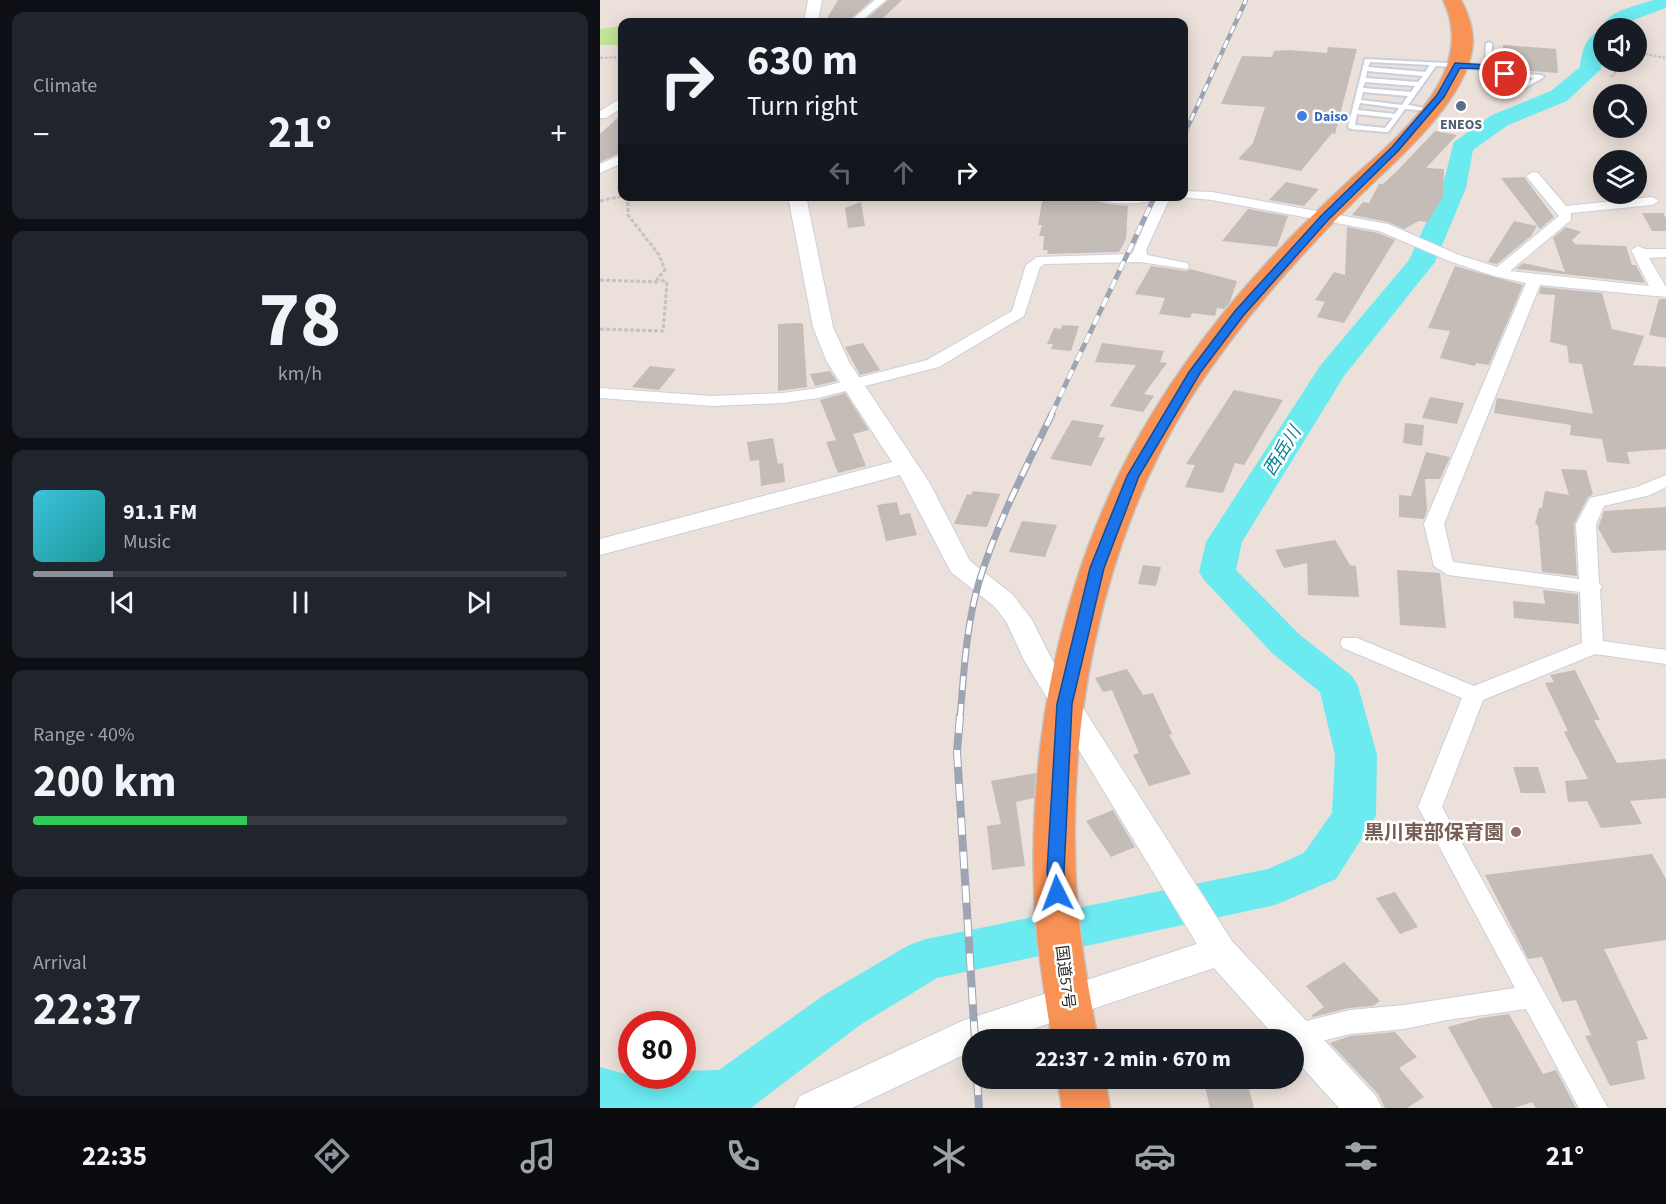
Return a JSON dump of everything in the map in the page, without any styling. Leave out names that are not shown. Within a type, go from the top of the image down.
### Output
[{"type":"highway","name":"国道57号","points":[[1069,1005],[1055,872],[1064,704],[1097,568],[1133,476],[1194,372],[1239,314],[1324,218],[1395,149],[1417,98],[1441,96],[1446,64],[1464,36],[1461,19],[1452,0]]},
{"type":"highway","points":[[1083,1089],[1086,1108]]},
{"type":"street","points":[[812,18],[815,0]]},
{"type":"street","points":[[859,18],[881,0]]},
{"type":"street","points":[[601,115],[618,105]]},
{"type":"street","points":[[601,115],[618,117]]},
{"type":"street","points":[[600,152],[618,156]]},
{"type":"street","points":[[600,169],[618,159]]},
{"type":"street","points":[[1499,273],[1528,246],[1566,217],[1564,210],[1546,194],[1533,176]]},
{"type":"street","points":[[1188,195],[1212,196],[1383,227],[1454,258],[1499,273],[1535,280],[1661,291]]},
{"type":"street","points":[[798,201],[823,327],[852,387],[938,520],[960,566],[1004,601],[1019,620],[1038,660],[1064,704],[1220,951],[1292,1029]]},
{"type":"street","points":[[1140,258],[1139,250],[1166,201]]},
{"type":"street","points":[[1564,210],[1652,201]]},
{"type":"street","points":[[1661,291],[1639,252],[1666,253]]},
{"type":"street","points":[[600,393],[700,403],[742,403],[852,387],[943,359],[966,347],[980,334],[1019,313],[1033,265],[1042,260],[1140,258],[1182,266]]},
{"type":"street","points":[[1535,280],[1434,524],[1444,566],[1455,571],[1592,587]]},
{"type":"street","points":[[600,547],[905,466]]},
{"type":"street","points":[[1593,647],[1592,587],[1586,524],[1597,502],[1643,490],[1666,480]]},
{"type":"street","points":[[1350,643],[1474,695],[1593,647],[1666,657]]},
{"type":"street","points":[[1474,695],[1430,807],[1594,1108]]},
{"type":"street","points":[[813,1108],[975,1032],[1069,1005],[1220,951]]},
{"type":"street","points":[[1304,1033],[1350,1022],[1404,1017],[1447,1008],[1532,997]]},
{"type":"street","points":[[1304,1043],[1363,1108]]},
{"type":"lane","points":[[1426,74],[1417,98],[1397,116],[1387,130],[1351,127],[1367,60],[1446,64],[1487,70],[1541,76],[1525,86],[1487,84],[1487,70],[1489,44]]},
{"type":"lane","points":[[1364,69],[1426,74],[1446,64]]},
{"type":"lane","points":[[1362,80],[1417,98]]},
{"type":"lane","points":[[1360,90],[1417,98]]},
{"type":"lane","points":[[1357,100],[1417,98]]},
{"type":"lane","points":[[1354,112],[1397,116]]},
{"type":"path","points":[[1647,54],[1666,58]]},
{"type":"path","points":[[600,58],[618,57]]},
{"type":"path","points":[[1611,77],[1616,72]]},
{"type":"path","points":[[600,201],[618,197]]},
{"type":"path","points":[[628,201],[628,214],[659,255],[664,270],[657,279],[667,282]]},
{"type":"path","points":[[600,280],[667,282]]},
{"type":"path","points":[[600,329],[663,331],[667,282]]},
{"type":"green space","points":[[618,27],[618,45],[600,45],[600,29]]},
{"type":"building","points":[[838,0],[872,0],[852,18],[827,18]]},
{"type":"building","points":[[888,0],[902,0],[883,18],[868,18]]},
{"type":"building","points":[[1503,45],[1556,49],[1558,73],[1503,69]]},
{"type":"building","points":[[1328,47],[1357,49],[1335,134],[1332,133],[1301,171],[1238,159],[1253,143],[1265,107],[1221,104],[1242,56],[1272,57],[1274,51],[1289,50],[1327,53]]},
{"type":"building","points":[[618,118],[618,154],[600,162],[600,134]]},
{"type":"building","points":[[1435,131],[1457,135],[1426,168],[1444,169],[1443,196],[1428,222],[1419,221],[1404,229],[1388,222],[1352,215],[1363,202],[1369,203],[1379,184],[1383,184],[1397,171]]},
{"type":"building","points":[[1524,177],[1554,217],[1540,229],[1501,178]]},
{"type":"building","points":[[1286,182],[1319,189],[1304,206],[1269,200]]},
{"type":"building","points":[[1098,201],[1128,206],[1126,239],[1119,252],[1047,254],[1048,250],[1043,250],[1044,236],[1039,236],[1042,225],[1038,225],[1042,202]]},
{"type":"building","points":[[861,202],[865,226],[848,228],[845,208]]},
{"type":"building","points":[[1248,209],[1288,216],[1277,247],[1222,241]]},
{"type":"building","points":[[1642,213],[1663,213],[1666,218],[1666,231],[1652,231]]},
{"type":"building","points":[[1514,221],[1537,226],[1531,236],[1497,264],[1488,262]]},
{"type":"building","points":[[1347,227],[1378,233],[1395,240],[1344,323],[1317,317],[1325,302],[1315,300],[1334,272],[1345,275]]},
{"type":"building","points":[[1566,227],[1581,232],[1572,240],[1575,244],[1567,244],[1626,246],[1632,265],[1636,265],[1645,283],[1516,269],[1523,263],[1565,272],[1553,238]]},
{"type":"building","points":[[1151,266],[1187,271],[1190,269],[1237,281],[1230,302],[1224,309],[1217,308],[1215,316],[1192,313],[1190,318],[1159,314],[1165,298],[1135,294]]},
{"type":"building","points":[[1455,266],[1523,285],[1489,365],[1476,363],[1475,366],[1440,358],[1450,331],[1428,328]]},
{"type":"building","points":[[1541,287],[1602,293],[1612,329],[1644,336],[1633,365],[1666,367],[1666,449],[1627,452],[1630,464],[1607,462],[1602,439],[1570,435],[1571,425],[1494,413],[1497,398],[1593,414],[1582,364],[1569,363],[1567,346],[1550,342],[1555,295],[1539,294]]},
{"type":"building","points":[[1659,299],[1666,299],[1666,338],[1649,335]]},
{"type":"building","points":[[778,324],[803,324],[807,387],[778,391]]},
{"type":"building","points":[[1062,325],[1079,326],[1071,351],[1051,349],[1053,344],[1047,344],[1054,328],[1061,329]]},
{"type":"building","points":[[863,343],[880,370],[860,375],[845,347]]},
{"type":"building","points":[[1102,343],[1164,351],[1160,362],[1167,363],[1144,394],[1154,396],[1143,412],[1110,406],[1136,365],[1095,362]]},
{"type":"building","points":[[650,366],[676,369],[659,390],[632,387]]},
{"type":"building","points":[[830,371],[837,381],[815,386],[810,374]]},
{"type":"building","points":[[1234,390],[1283,400],[1244,465],[1235,463],[1223,493],[1185,487],[1195,465],[1186,464]]},
{"type":"building","points":[[845,393],[869,430],[853,434],[866,466],[838,473],[826,442],[836,440],[820,400]]},
{"type":"building","points":[[1430,397],[1464,403],[1457,424],[1422,418]]},
{"type":"building","points":[[1072,420],[1104,425],[1098,437],[1105,438],[1091,466],[1050,459]]},
{"type":"building","points":[[1405,423],[1424,425],[1422,446],[1403,443]]},
{"type":"building","points":[[773,438],[778,464],[783,463],[785,482],[761,486],[759,460],[750,461],[747,442]]},
{"type":"building","points":[[1426,452],[1450,457],[1440,479],[1425,479],[1427,510],[1424,519],[1399,517],[1399,495],[1411,496]]},
{"type":"building","points":[[1561,469],[1586,470],[1593,494],[1588,497],[1574,524],[1577,576],[1542,572],[1538,525],[1535,524],[1539,508],[1542,508],[1545,491],[1569,495]]},
{"type":"building","points":[[973,491],[1000,494],[987,527],[954,524],[967,494],[971,495]]},
{"type":"building","points":[[897,502],[900,515],[910,513],[917,535],[886,541],[877,505]]},
{"type":"building","points":[[1666,507],[1666,550],[1612,553],[1598,528],[1604,511]]},
{"type":"building","points":[[1022,521],[1057,525],[1045,557],[1009,552]]},
{"type":"building","points":[[1335,540],[1350,565],[1356,566],[1359,597],[1308,595],[1307,563],[1284,568],[1275,550]]},
{"type":"building","points":[[1143,565],[1161,567],[1156,586],[1138,584]]},
{"type":"building","points":[[1397,570],[1440,573],[1446,628],[1400,625]]},
{"type":"building","points":[[1543,590],[1578,594],[1579,624],[1514,618],[1513,601],[1545,604]]},
{"type":"building","points":[[1127,669],[1143,695],[1153,693],[1172,734],[1169,735],[1191,774],[1149,786],[1133,755],[1139,753],[1112,690],[1103,692],[1095,678]]},
{"type":"building","points":[[1575,670],[1600,720],[1594,720],[1617,763],[1666,759],[1666,798],[1630,801],[1642,824],[1601,828],[1587,801],[1568,802],[1565,781],[1588,779],[1564,732],[1568,731],[1545,683],[1554,682],[1550,675]]},
{"type":"building","points":[[1513,767],[1538,767],[1546,793],[1521,793]]},
{"type":"building","points":[[1036,773],[1034,798],[1016,802],[1025,866],[992,870],[987,826],[1001,824],[991,781]]},
{"type":"building","points":[[1113,810],[1135,847],[1111,857],[1086,821]]},
{"type":"building","points":[[1652,854],[1666,879],[1666,940],[1604,949],[1648,1039],[1637,1041],[1645,1079],[1610,1086],[1585,1036],[1591,1035],[1576,1000],[1562,1002],[1542,957],[1528,959],[1485,875]]},
{"type":"building","points":[[1395,892],[1418,927],[1400,934],[1376,898]]},
{"type":"building","points":[[1344,962],[1380,1001],[1373,1006],[1349,1008],[1311,1016],[1324,1007],[1306,986]]},
{"type":"building","points":[[1509,1014],[1543,1074],[1556,1070],[1576,1108],[1536,1108],[1532,1102],[1514,1108],[1493,1108],[1448,1027],[1481,1018]]},
{"type":"building","points":[[1395,1032],[1417,1057],[1399,1068],[1424,1097],[1407,1108],[1385,1108],[1378,1094],[1330,1043],[1350,1036]]},
{"type":"building","points":[[1206,1089],[1249,1089],[1254,1108],[1210,1108]]},
{"type":"waterway","name":"西岳川","points":[[1621,18],[1666,2]]},
{"type":"waterway","name":"西岳川","points":[[600,1091],[622,1098],[728,1094],[842,1010],[926,960],[1275,886],[1320,866],[1354,816],[1356,755],[1338,686],[1286,644],[1217,572],[1224,542],[1331,372],[1421,262],[1454,188],[1462,147],[1500,120],[1559,96],[1590,69],[1593,47]]},
{"type":"railway","points":[[1188,126],[1246,0]]},
{"type":"railway","points":[[1051,415],[1153,201]]},
{"type":"railway","points":[[960,718],[968,632],[979,582],[1003,517],[1052,414]]},
{"type":"railway","points":[[960,716],[957,752],[974,1029]]},
{"type":"railway","points":[[978,1089],[979,1108]]},
{"type":"place","name":"ENEOS","points":[[1461,106]]},
{"type":"place","name":"Daiso","points":[[1302,116]]},
{"type":"place","name":"黒川東部保育園","points":[[1516,832]]},
{"type":"route","points":[[1057,893],[1055,872],[1064,704],[1097,568],[1133,476],[1194,372],[1239,314],[1324,218],[1395,149],[1441,96],[1458,65],[1488,67],[1487,73],[1505,74]]}]
